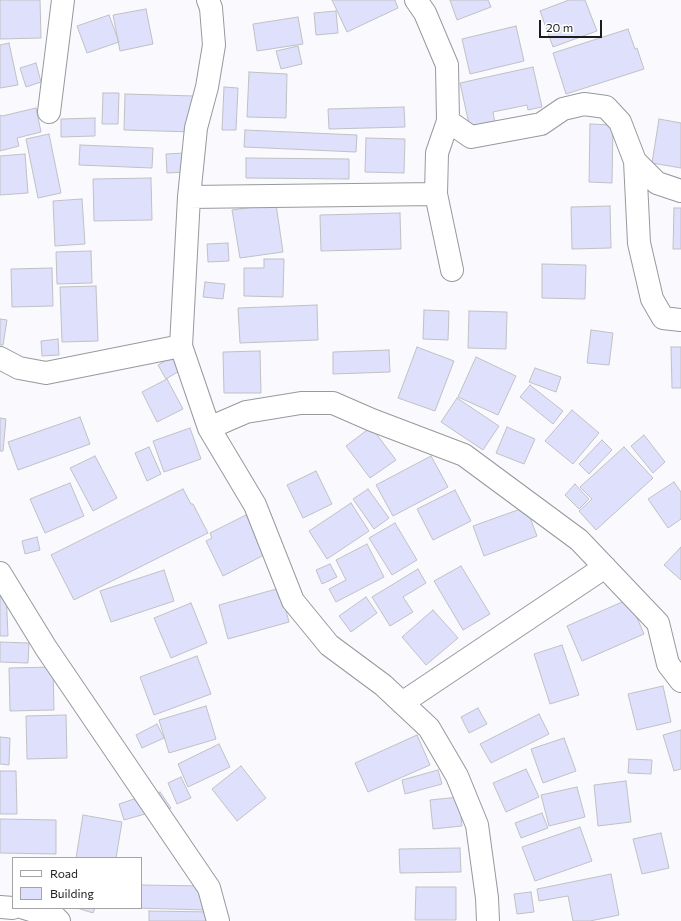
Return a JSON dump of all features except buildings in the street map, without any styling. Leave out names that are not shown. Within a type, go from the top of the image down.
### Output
[{"type":"street","points":[[49,112],[63,0]]},
{"type":"street","points":[[208,0],[211,8],[214,45],[207,87],[196,128],[189,197],[181,346],[209,428],[255,505],[293,601],[328,645],[383,685],[429,728],[457,776],[477,825],[487,898],[488,921]]},
{"type":"street","points":[[416,0],[425,13],[447,64],[448,121],[438,153],[436,194],[452,270]]},
{"type":"street","points":[[448,121],[471,137],[541,124],[563,109],[584,104],[606,107],[620,122],[635,162],[639,243],[652,299],[663,318],[681,320]]},
{"type":"street","points":[[635,162],[657,183],[681,191]]},
{"type":"street","points":[[189,197],[436,194]]},
{"type":"street","points":[[0,358],[19,368],[46,373],[181,346]]},
{"type":"street","points":[[209,428],[246,412],[301,403],[333,403],[372,420],[464,455],[579,540],[605,567],[658,623],[668,664],[681,681]]},
{"type":"street","points":[[402,703],[605,567]]},
{"type":"street","points":[[0,573],[46,648],[209,888],[218,921]]},
{"type":"street","points":[[0,907],[12,908]]},
{"type":"street","points":[[27,909],[55,917],[59,921]]}]
